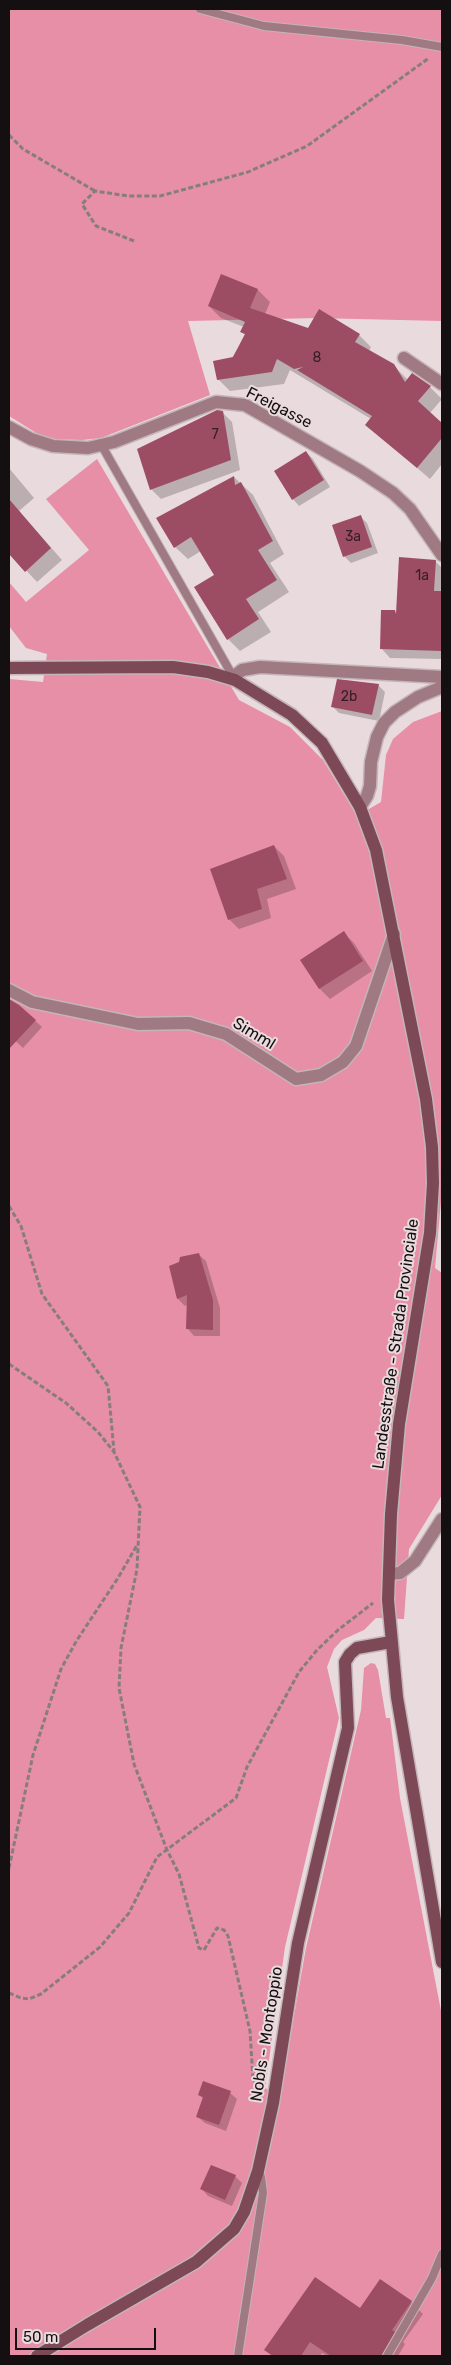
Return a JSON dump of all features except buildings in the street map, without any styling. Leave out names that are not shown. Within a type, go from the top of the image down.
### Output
[{"type":"main road","name":"Landesstraße - Strada Provinciale","points":[[9,668],[173,667],[208,672],[235,680],[292,715],[322,743],[360,807],[376,850],[426,1099],[432,1147],[433,1183],[430,1233],[399,1424],[391,1514],[388,1600],[398,1707],[442,1962]]},
{"type":"main road","name":"Nobls - Montoppio","points":[[37,2356],[208,2253],[234,2229],[244,2212],[258,2171],[273,2103],[298,1943],[348,1728],[345,1662],[357,1648],[391,1642]]},
{"type":"street","points":[[404,358],[442,384]]},
{"type":"street","name":"Freigasse","points":[[9,427],[32,440],[53,446],[73,448],[102,446],[216,402],[245,405],[360,471],[393,493],[410,509],[442,555]]},
{"type":"street","points":[[235,680],[237,674],[242,670],[260,666],[442,677]]},
{"type":"street","points":[[360,807],[370,786],[370,762],[377,737],[384,723],[395,712],[418,697],[442,687]]},
{"type":"street","name":"Simml","points":[[9,990],[32,1002],[138,1024],[189,1023],[226,1034],[296,1079],[321,1075],[343,1062],[356,1046],[394,934]]},
{"type":"street","points":[[389,1574],[400,1573],[415,1561],[442,1519]]},
{"type":"lane","points":[[200,9],[264,26],[402,40],[442,47]]},
{"type":"lane","points":[[102,446],[235,680]]},
{"type":"lane","points":[[238,2356],[263,2193],[262,2177],[258,2171]]},
{"type":"lane","points":[[387,2356],[428,2286],[442,2254]]},
{"type":"path","points":[[9,135],[23,149],[95,191],[128,196],[160,196],[248,172],[308,146],[434,54]]},
{"type":"path","points":[[95,191],[82,204],[96,226],[134,241]]},
{"type":"path","points":[[9,1206],[21,1226],[42,1294],[108,1386],[114,1452]]},
{"type":"path","points":[[9,1364],[66,1403],[98,1432],[114,1452],[140,1507],[137,1569],[121,1648],[119,1688],[134,1764],[167,1850],[179,1874],[199,1948],[204,1950],[217,1928],[224,1930],[228,1936],[250,2031],[253,2079],[273,2103]]},
{"type":"path","points":[[9,1868],[33,1755],[61,1669],[77,1640],[138,1544]]},
{"type":"path","points":[[9,1993],[29,1999],[40,1994],[100,1947],[129,1913],[157,1857],[236,1798],[247,1767],[260,1743],[299,1672],[317,1650],[366,1607],[374,1602],[388,1600]]},
{"type":"shaded area","points":[[9,9],[442,9],[442,321],[316,318],[188,321],[210,395],[101,438],[82,440],[52,439],[38,434],[9,416]]},
{"type":"shaded area","points":[[97,459],[239,700],[290,727],[323,760],[357,816],[381,802],[386,755],[393,739],[413,722],[442,711],[442,1190],[435,1268],[442,1273],[442,1495],[409,1549],[404,1619],[376,1618],[364,1630],[342,1640],[334,1649],[327,1667],[339,1718],[285,1947],[265,2088],[280,2095],[306,1948],[361,1710],[364,1668],[371,1663],[375,1664],[378,1670],[386,1718],[390,1718],[400,1798],[442,2016],[442,2356],[9,2356],[9,679],[43,682],[47,654],[26,648],[9,626],[9,582],[26,602],[89,550],[46,499]]}]
